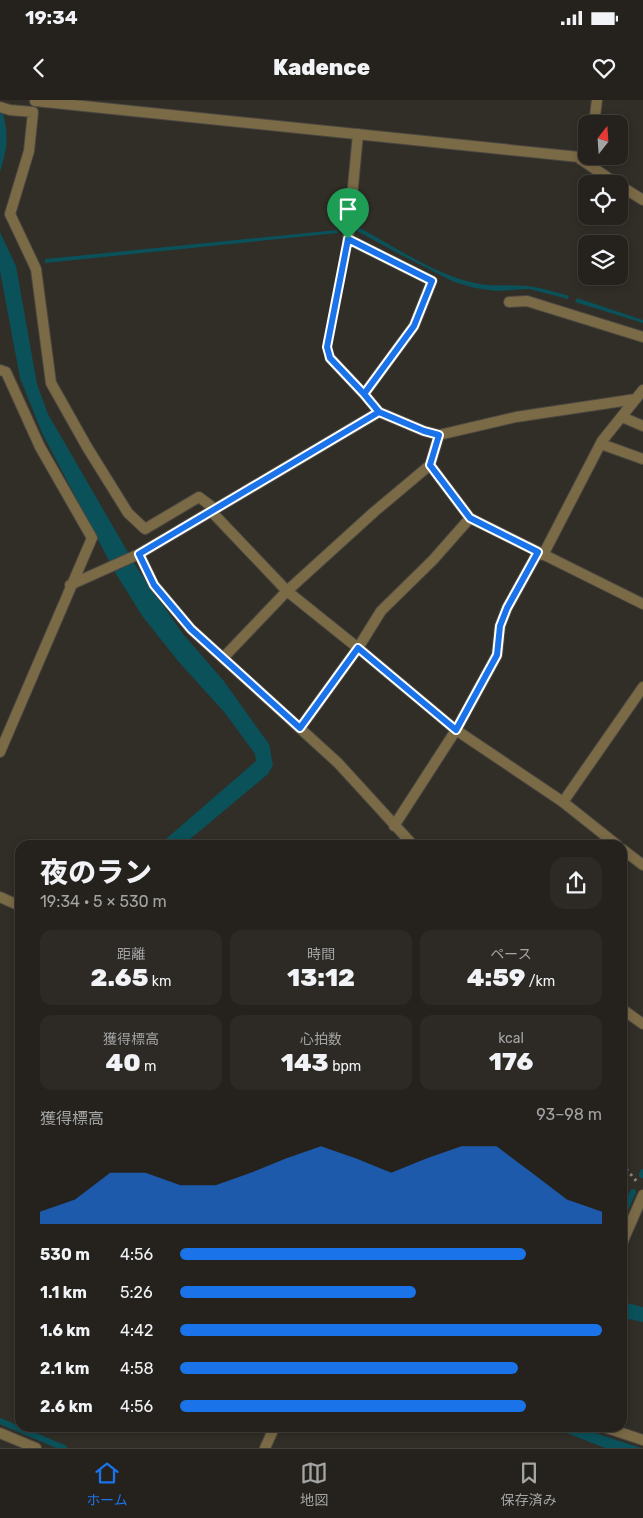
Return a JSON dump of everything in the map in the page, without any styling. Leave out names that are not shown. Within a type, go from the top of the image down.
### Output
[{"type":"street","points":[[604,175],[576,156],[35,100],[32,112],[29,151],[10,214],[36,269],[52,383],[128,513],[145,529],[199,497],[287,590],[456,730],[563,802],[611,840]]},
{"type":"street","points":[[595,115],[597,100]]},
{"type":"street","points":[[0,106],[10,110],[32,112]]},
{"type":"street","points":[[358,134],[348,239],[432,281],[414,326],[364,394]]},
{"type":"street","points":[[628,190],[643,200]]},
{"type":"street","points":[[509,302],[527,301],[643,337]]},
{"type":"street","points":[[330,358],[379,412],[424,431],[439,435],[516,417],[636,399]]},
{"type":"street","points":[[0,370],[6,372],[40,447],[92,538],[70,585],[0,752]]},
{"type":"street","points":[[394,826],[456,730],[497,655],[500,626],[507,608],[541,554],[601,444],[643,390]]},
{"type":"street","points":[[70,585],[139,554],[379,412]]},
{"type":"street","points":[[622,417],[643,426]]},
{"type":"street","points":[[223,658],[287,590],[430,465],[439,435]]},
{"type":"street","points":[[601,444],[643,459]]},
{"type":"street","points":[[430,465],[470,518],[643,604]]},
{"type":"street","points":[[300,728],[358,648],[381,612],[433,560],[470,518]]},
{"type":"street","points":[[139,554],[154,585],[191,629],[338,763],[408,840]]},
{"type":"street","points":[[563,802],[643,688]]},
{"type":"street","points":[[627,853],[643,865]]},
{"type":"street","points":[[0,898],[15,904]]},
{"type":"street","points":[[627,1013],[643,1024]]},
{"type":"street","points":[[627,1232],[643,1195]]},
{"type":"street","points":[[265,1448],[272,1432]]},
{"type":"street","points":[[619,1432],[643,1440]]},
{"type":"street","points":[[0,1433],[36,1448]]},
{"type":"path","points":[[330,358],[327,347],[348,239]]},
{"type":"path","points":[[627,1170],[643,1190]]},
{"type":"water","points":[[0,113],[3,114],[7,136],[6,150],[0,172]]},
{"type":"water","points":[[358,227],[430,267],[459,279],[482,284],[533,287],[569,296],[568,299],[529,289],[496,291],[454,282],[357,231]]},
{"type":"water","points":[[337,230],[338,233],[45,263],[45,259]]},
{"type":"water","points":[[0,232],[16,266],[37,384],[48,414],[137,568],[183,634],[223,680],[269,744],[273,765],[268,774],[189,840],[165,840],[256,761],[255,754],[225,713],[178,661],[143,617],[116,574],[42,433],[20,378],[0,271]]},
{"type":"water","points":[[577,298],[643,320],[643,323],[575,302]]},
{"type":"water","points":[[627,1303],[643,1307],[643,1322],[627,1319]]},
{"type":"water","points":[[564,1432],[592,1432],[641,1448],[605,1448]]},
{"type":"waterway","points":[[627,1205],[633,1192]]},
{"type":"waterway","points":[[0,1421],[15,1427]]},
{"type":"waterway","points":[[26,1432],[64,1448]]},
{"type":"route","points":[[348,239],[327,347],[330,358],[379,412],[139,554],[154,585],[191,629],[300,728],[358,648],[456,730],[497,655],[500,626],[507,608],[538,552],[470,518],[430,465],[439,435],[424,431],[379,412],[364,394],[414,326],[432,281],[348,239]]}]
